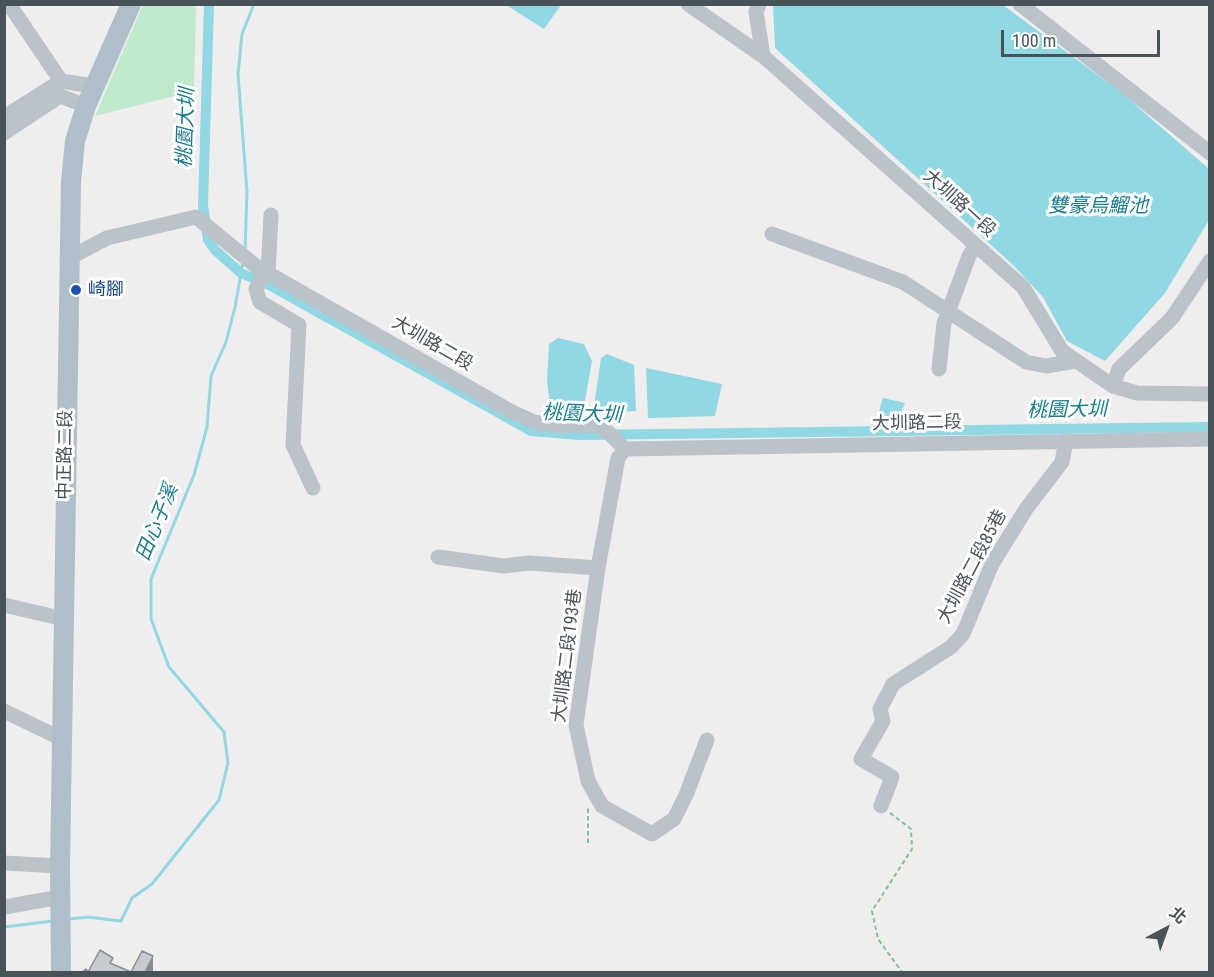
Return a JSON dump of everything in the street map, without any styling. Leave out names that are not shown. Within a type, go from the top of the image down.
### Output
[{"type":"main road","name":"中正路二段","points":[[61,972],[60,866],[70,182],[75,141],[86,106],[131,4]]},
{"type":"street","points":[[9,4],[61,81]]},
{"type":"street","points":[[759,4],[756,12],[763,56]]},
{"type":"street","points":[[1020,4],[1209,153]]},
{"type":"street","name":"大圳路一段","points":[[686,6],[763,56],[1023,287],[1062,351],[1113,386],[1137,393],[1209,393]]},
{"type":"street","points":[[4,117],[61,81],[94,86]]},
{"type":"street","points":[[4,133],[60,96],[86,106]]},
{"type":"street","points":[[271,215],[260,302],[299,325],[293,445],[313,488]]},
{"type":"street","points":[[69,258],[107,238],[196,217],[262,275]]},
{"type":"street","points":[[772,234],[903,282],[1026,362],[1046,366],[1076,361]]},
{"type":"street","points":[[939,369],[944,323],[969,256],[976,245]]},
{"type":"street","points":[[1113,386],[1119,369],[1172,318],[1209,261]]},
{"type":"street","name":"大圳路二段","points":[[262,275],[534,422],[560,426],[596,425],[606,430],[625,449],[1066,440],[1209,440]]},
{"type":"street","name":"大圳路二段85巷","points":[[881,806],[892,777],[861,759],[883,721],[880,709],[893,684],[951,647],[963,634],[992,564],[1026,509],[1062,462],[1066,440]]},
{"type":"street","name":"大圳路二段193巷","points":[[625,449],[618,458],[598,568],[576,725],[588,781],[602,806],[652,834],[674,819],[686,795],[707,740]]},
{"type":"street","points":[[438,557],[504,566],[528,563],[598,568]]},
{"type":"street","points":[[4,605],[64,619]]},
{"type":"street","points":[[4,711],[62,739]]},
{"type":"street","points":[[4,863],[60,866]]},
{"type":"street","points":[[4,907],[61,897]]},
{"type":"path","points":[[588,781],[588,843]]},
{"type":"path","points":[[881,806],[911,829],[912,849],[872,911],[878,939],[902,972]]},
{"type":"green space","points":[[143,5],[196,5],[194,91],[95,116]]},
{"type":"water","points":[[506,5],[561,5],[544,29]]},
{"type":"water","name":"雙豪烏鰡池","points":[[773,5],[1003,5],[1122,93],[1209,169],[1209,220],[1165,293],[1105,361],[1067,341],[1043,297],[1013,265],[775,48]]},
{"type":"water","points":[[558,338],[584,344],[592,361],[584,406],[567,410],[550,405],[547,382],[549,344]]},
{"type":"water","points":[[607,354],[634,365],[636,411],[593,413],[601,358]]},
{"type":"water","points":[[646,368],[722,384],[715,416],[648,418]]},
{"type":"water","points":[[883,398],[905,403],[898,419],[877,418]]},
{"type":"building","points":[[100,950],[113,958],[110,963],[131,972],[88,972]]},
{"type":"building","points":[[142,951],[153,956],[145,972],[131,972]]},
{"type":"waterway","name":"桃園大圳","points":[[209,4],[203,205],[208,240],[215,250],[241,273],[269,285],[531,431],[580,435],[1210,427]]},
{"type":"waterway","name":"田心子溪","points":[[245,249],[247,192],[238,74],[242,34],[254,4]]},
{"type":"waterway","name":"田心子溪","points":[[69,919],[88,917],[121,921],[132,898],[152,884],[219,800],[228,763],[224,732],[169,667],[151,619],[151,579],[194,475],[207,427],[211,376],[226,342],[243,262]]},
{"type":"waterway","name":"田心子溪","points":[[4,927],[53,921]]},
{"type":"place","name":"崎腳","points":[[76,290]]}]
